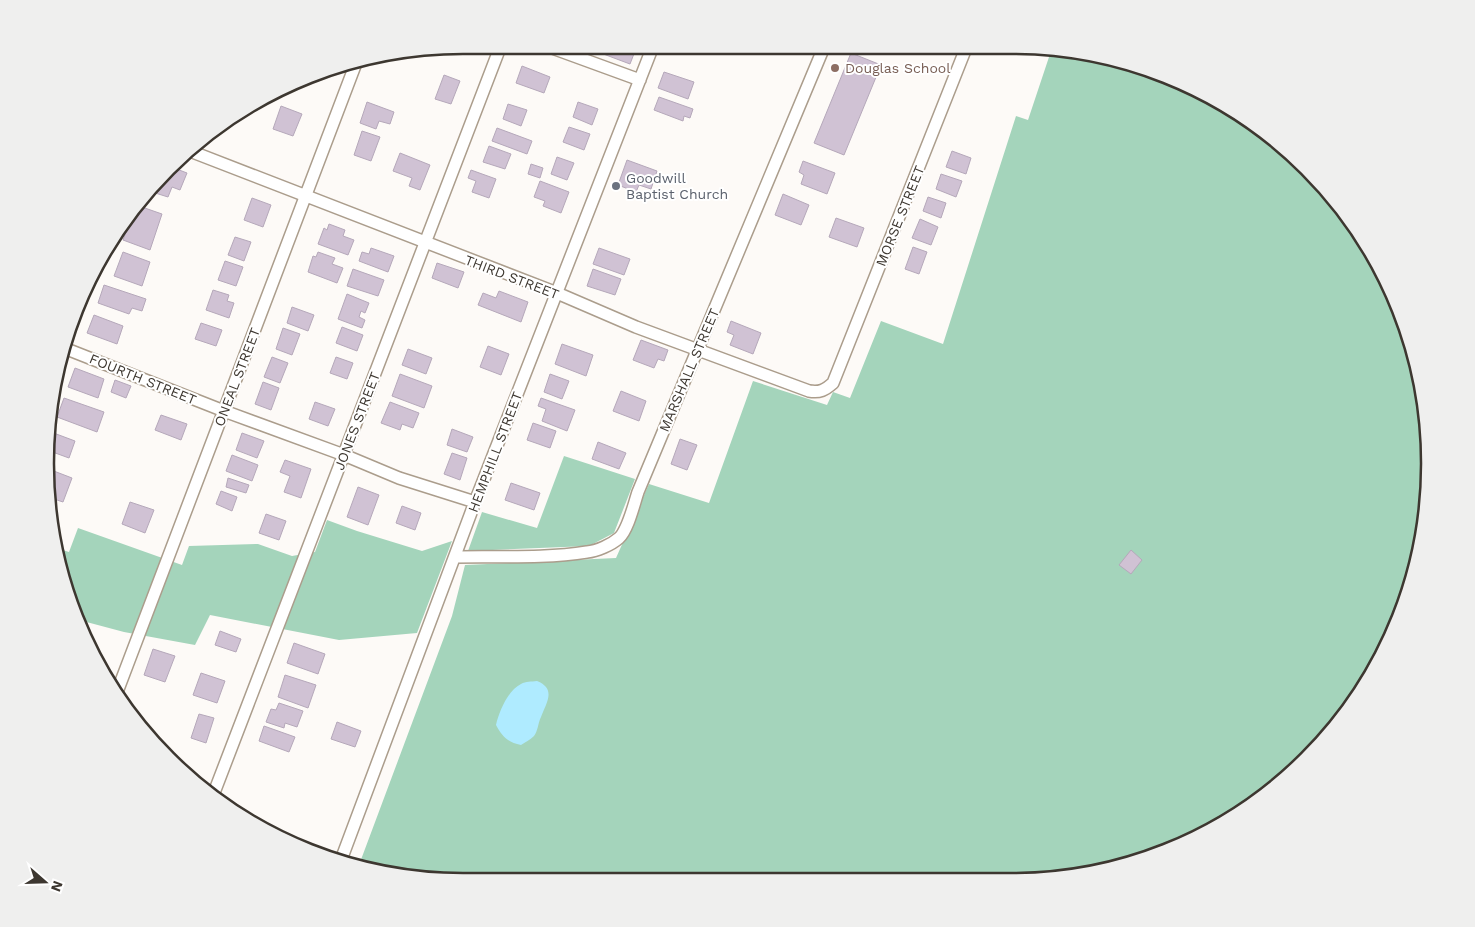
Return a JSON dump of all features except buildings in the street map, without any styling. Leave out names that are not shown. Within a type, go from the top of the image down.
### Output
[{"type":"street","name":"JONES STREET","points":[[215,790],[498,54]]},
{"type":"street","points":[[567,54],[640,80]]},
{"type":"street","name":"HEMPHILL STREET","points":[[343,855],[475,502],[650,54]]},
{"type":"street","name":"MARSHALL STREET","points":[[455,557],[588,552],[601,549],[619,538],[624,530],[638,492],[821,54]]},
{"type":"street","name":"MORSE STREET","points":[[833,383],[964,54]]},
{"type":"street","name":"ONEAL STREET","points":[[120,685],[354,69]]},
{"type":"street","name":"THIRD STREET","points":[[195,154],[698,350],[809,391],[822,391],[833,383]]},
{"type":"street","name":"FOURTH STREET","points":[[70,350],[224,411],[344,455],[399,478],[475,502]]},
{"type":"green space","points":[[1049,56],[1065,57],[1118,68],[1143,75],[1193,96],[1261,138],[1282,155],[1320,193],[1352,236],[1379,282],[1400,332],[1418,410],[1421,464],[1418,517],[1400,595],[1379,645],[1352,691],[1320,734],[1282,772],[1261,789],[1193,831],[1143,852],[1065,870],[1012,873],[464,873],[410,870],[361,860],[452,616],[465,565],[616,558],[649,484],[709,503],[753,381],[827,405],[833,392],[850,398],[881,321],[943,344],[1016,116],[1028,120]]},
{"type":"green space","points":[[564,456],[635,479],[614,533],[589,546],[468,551],[482,512],[537,528]]},
{"type":"green space","points":[[327,520],[422,551],[452,541],[417,633],[339,640],[210,615],[195,645],[124,632],[86,622],[75,595],[64,550],[69,552],[78,528],[182,565],[189,546],[258,544],[292,556],[315,552]]},
{"type":"water","points":[[537,681],[547,688],[547,702],[534,736],[521,745],[516,744],[500,732],[496,725],[497,720],[505,702],[516,687],[523,683]]},
{"type":"place","name":"Douglas School","points":[[835,68]]},
{"type":"place","name":"Goodwill Baptist Church","points":[[616,186]]}]
